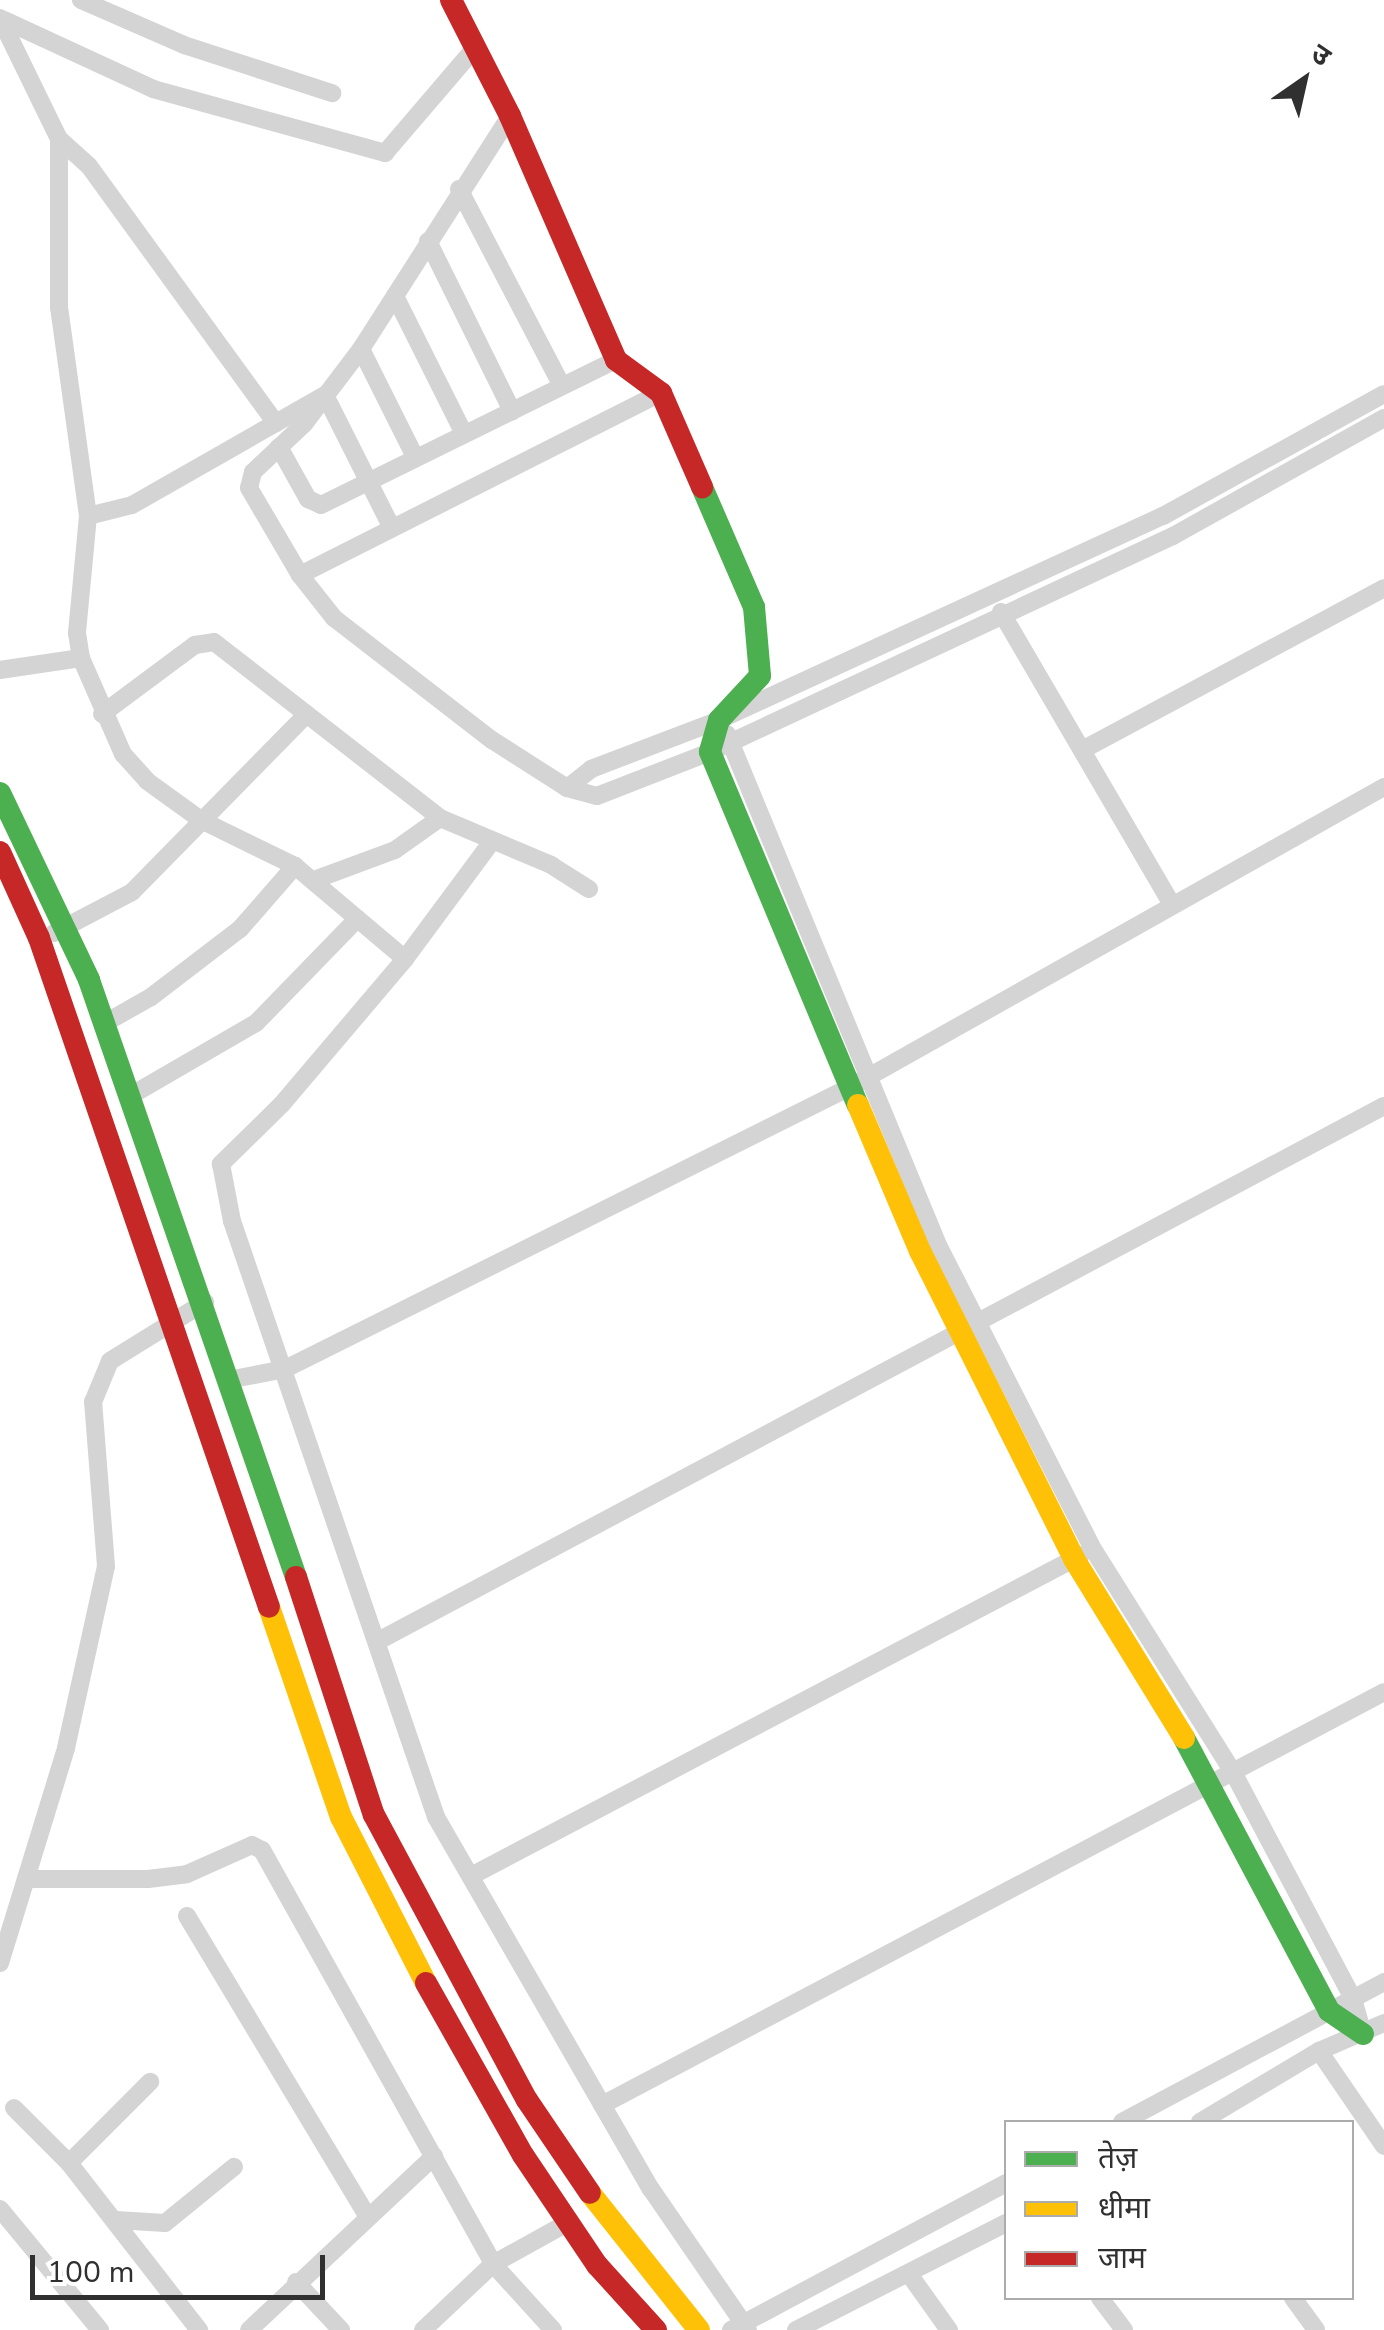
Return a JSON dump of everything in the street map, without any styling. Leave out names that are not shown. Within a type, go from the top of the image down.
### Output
[{"type":"main road","points":[[451,0],[510,116],[616,360],[660,393],[720,518],[762,643],[760,676],[719,720],[710,752],[828,1036],[864,1080],[970,1329],[1084,1554],[1212,1783],[1329,2012],[1363,2034]]},
{"type":"main road","points":[[0,794],[67,927],[105,1023],[205,1302],[374,1815],[527,2100],[600,2208],[699,2330]]},
{"type":"main road","points":[[0,852],[39,938],[340,1817],[374,1890],[567,2223],[656,2330]]},
{"type":"street","points":[[81,0],[171,40],[332,92]]},
{"type":"street","points":[[2,19],[153,89],[385,153],[474,48]]},
{"type":"street","points":[[2,19],[60,140],[88,166],[276,423]]},
{"type":"street","points":[[510,116],[459,190],[361,349],[279,448],[253,472],[249,488],[300,576],[334,618],[394,666],[567,788],[597,796],[710,752],[1001,612],[1173,536],[1381,426]]},
{"type":"street","points":[[60,140],[59,306],[88,516],[77,633],[80,658],[102,714],[123,754],[147,780],[201,820],[314,880],[404,960]]},
{"type":"street","points":[[459,190],[562,386]]},
{"type":"street","points":[[428,241],[512,410]]},
{"type":"street","points":[[395,296],[464,434]]},
{"type":"street","points":[[361,349],[415,457]]},
{"type":"street","points":[[279,448],[308,499],[321,505],[616,360]]},
{"type":"street","points":[[300,576],[660,393]]},
{"type":"street","points":[[88,516],[132,505],[325,394]]},
{"type":"street","points":[[325,394],[392,528]]},
{"type":"street","points":[[567,788],[591,769],[719,720],[1163,516],[1384,394]]},
{"type":"street","points":[[1086,748],[1384,588]]},
{"type":"street","points":[[1001,612],[1086,748],[1171,903]]},
{"type":"street","points":[[102,714],[205,640],[440,818],[490,844],[518,850],[588,889]]},
{"type":"street","points":[[0,670],[80,658]]},
{"type":"street","points":[[39,938],[132,892],[304,717]]},
{"type":"street","points":[[719,720],[732,742],[864,1080]]},
{"type":"street","points":[[228,1380],[285,1369],[864,1080],[1171,903],[1384,788]]},
{"type":"street","points":[[314,880],[396,850],[440,818]]},
{"type":"street","points":[[490,844],[404,960],[282,1104],[221,1164],[232,1220],[380,1640],[436,1817],[650,2190],[740,2327],[1004,2184]]},
{"type":"street","points":[[105,1023],[151,998],[240,929],[294,866]]},
{"type":"street","points":[[130,1096],[256,1023],[357,919]]},
{"type":"street","points":[[380,1640],[1384,1107]]},
{"type":"street","points":[[0,1963],[66,1748],[106,1566],[93,1402],[110,1361],[168,1320],[205,1302]]},
{"type":"street","points":[[471,1876],[1084,1554],[1233,1772],[1353,1998],[1363,2034]]},
{"type":"street","points":[[602,2106],[1384,1692]]},
{"type":"street","points":[[26,1879],[188,1874],[257,1846],[494,2264],[553,2330]]},
{"type":"street","points":[[187,1916],[368,2215]]},
{"type":"street","points":[[1126,2120],[1384,1982]]},
{"type":"street","points":[[1203,2120],[1319,2050],[1384,2022]]},
{"type":"street","points":[[1319,2050],[1384,2146]]},
{"type":"street","points":[[69,2162],[150,2082]]},
{"type":"street","points":[[14,2108],[69,2162],[199,2330]]},
{"type":"street","points":[[250,2330],[296,2282],[434,2156]]},
{"type":"street","points":[[116,2220],[165,2223],[234,2166]]},
{"type":"street","points":[[0,2209],[100,2330]]},
{"type":"street","points":[[424,2330],[494,2264],[567,2223]]},
{"type":"street","points":[[796,2330],[1004,2224]]},
{"type":"street","points":[[908,2274],[949,2330]]},
{"type":"street","points":[[296,2282],[340,2330]]},
{"type":"street","points":[[1102,2300],[1124,2330]]},
{"type":"street","points":[[1294,2300],[1316,2330]]},
{"type":"traffic: fast","points":[[702,487],[754,607],[760,676],[719,720],[710,752],[858,1105]]},
{"type":"traffic: fast","points":[[0,793],[89,980],[296,1577]]},
{"type":"traffic: fast","points":[[1184,1738],[1329,2011],[1363,2034]]},
{"type":"traffic: slow","points":[[858,1105],[920,1251],[1074,1559],[1184,1738]]},
{"type":"traffic: slow","points":[[269,1607],[341,1817],[426,1983]]},
{"type":"traffic: slow","points":[[590,2193],[699,2330]]},
{"type":"traffic: jam","points":[[451,0],[510,116],[616,360],[661,393],[702,487]]},
{"type":"traffic: jam","points":[[0,852],[39,938],[269,1607]]},
{"type":"traffic: jam","points":[[296,1577],[374,1815],[527,2100],[590,2193]]},
{"type":"traffic: jam","points":[[426,1983],[523,2155],[597,2265],[656,2330]]}]
